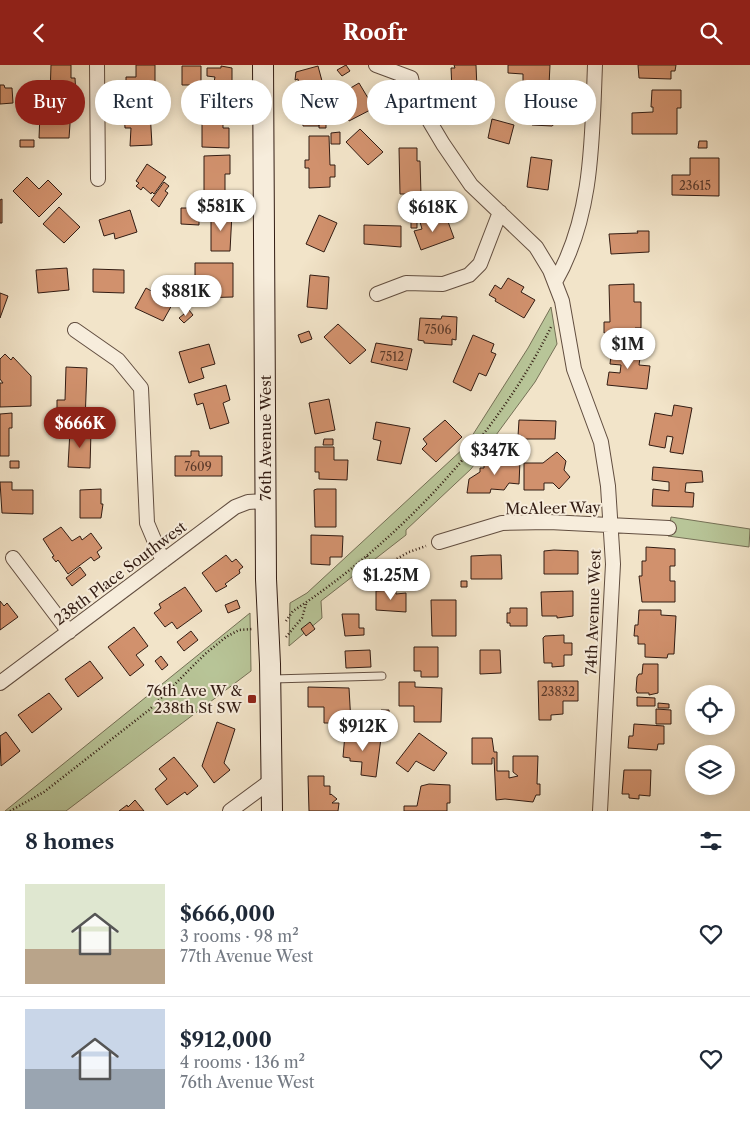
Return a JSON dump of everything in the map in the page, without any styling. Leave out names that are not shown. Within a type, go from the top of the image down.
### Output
[{"type":"street","points":[[98,65],[98,179]]},
{"type":"street","name":"76th Avenue West","points":[[263,65],[265,501],[272,811]]},
{"type":"street","points":[[376,65],[412,72]]},
{"type":"street","points":[[555,282],[572,250],[582,215],[591,154],[594,65]]},
{"type":"street","name":"74th Avenue West","points":[[412,72],[416,97],[443,144],[471,185],[536,247],[555,282],[562,301],[574,369],[601,442],[608,486],[613,564],[600,811]]},
{"type":"street","points":[[378,294],[406,283],[443,284],[469,275],[480,264],[500,212]]},
{"type":"street","points":[[75,330],[118,360],[141,388],[147,523],[163,561]]},
{"type":"street","name":"238th Place Southwest","points":[[0,683],[235,507],[248,502],[265,501]]},
{"type":"street","name":"McAleer Way","points":[[439,541],[502,523],[610,523],[669,528]]},
{"type":"street","points":[[12,558],[69,631]]},
{"type":"street","points":[[230,811],[272,780]]},
{"type":"lane","points":[[270,679],[382,676]]},
{"type":"path","points":[[282,628],[293,611],[367,555],[443,484],[502,409],[550,327]]},
{"type":"path","points":[[367,555],[375,571],[409,552],[439,541]]},
{"type":"path","points":[[284,640],[302,617],[306,602]]},
{"type":"path","points":[[10,811],[44,792],[149,710],[205,654],[226,637],[239,630],[256,629]]},
{"type":"green space","points":[[551,307],[557,344],[535,382],[471,469],[406,530],[406,535],[321,601],[322,618],[289,646],[290,603],[307,593],[465,447],[528,348]]},
{"type":"green space","points":[[671,517],[750,529],[749,547],[668,536]]},
{"type":"green space","points":[[250,613],[251,671],[66,811],[5,811]]},
{"type":"building","points":[[51,65],[71,65],[71,78],[75,78],[75,80],[51,80]]},
{"type":"building","points":[[136,65],[155,65],[155,80],[126,80],[126,77],[136,77]]},
{"type":"building","points":[[346,65],[350,71],[342,76],[337,70]]},
{"type":"building","points":[[454,65],[476,65],[477,80],[452,80],[451,68],[455,68]]},
{"type":"building","points":[[508,65],[550,65],[549,80],[523,80],[523,74],[508,73]]},
{"type":"building","points":[[638,65],[676,65],[675,71],[671,71],[671,79],[639,78]]},
{"type":"building","points":[[182,66],[201,66],[201,80],[182,80]]},
{"type":"building","points":[[221,66],[232,68],[232,80],[214,80],[215,77],[207,76],[207,68],[221,68]]},
{"type":"building","points":[[318,66],[322,80],[295,80],[296,72]]},
{"type":"building","points":[[359,83],[367,96],[367,112],[357,117],[357,84]]},
{"type":"building","points":[[0,85],[4,85],[5,88],[12,88],[13,103],[0,104]]},
{"type":"building","points":[[652,90],[681,90],[681,108],[677,108],[677,134],[632,134],[632,113],[653,112],[653,107],[651,107]]},
{"type":"building","points":[[495,120],[505,123],[505,125],[514,125],[509,144],[488,138],[491,125],[495,125]]},
{"type":"building","points":[[40,125],[70,125],[69,138],[39,138]]},
{"type":"building","points":[[125,125],[151,125],[152,145],[130,146],[131,128],[125,128]]},
{"type":"building","points":[[202,125],[223,125],[223,128],[229,128],[229,148],[202,147]]},
{"type":"building","points":[[303,125],[326,125],[326,128],[319,128],[319,126]]},
{"type":"building","points":[[360,129],[383,152],[368,165],[346,142]]},
{"type":"building","points":[[340,132],[340,144],[331,144],[331,133]]},
{"type":"building","points":[[309,136],[329,136],[330,165],[335,165],[335,177],[330,177],[330,187],[309,188],[309,168],[305,168],[305,160],[309,160]]},
{"type":"building","points":[[20,140],[34,140],[34,147],[20,147]]},
{"type":"building","points":[[699,141],[707,141],[707,148],[698,148]]},
{"type":"building","points":[[399,148],[417,148],[417,161],[420,161],[421,194],[400,194]]},
{"type":"building","points":[[230,155],[230,174],[225,174],[225,197],[204,197],[204,156]]},
{"type":"building","points":[[531,157],[552,160],[548,190],[527,187]]},
{"type":"building","points":[[690,158],[719,158],[719,196],[672,195],[672,175],[690,175]]},
{"type":"building","points":[[147,164],[166,177],[154,194],[152,192],[151,194],[143,187],[141,190],[136,186],[139,183],[136,181]]},
{"type":"building","points":[[27,177],[39,189],[48,180],[62,194],[39,217],[13,191]]},
{"type":"building","points":[[164,182],[169,186],[165,191],[168,193],[159,207],[151,200]]},
{"type":"building","points":[[2,199],[2,223],[0,223],[0,200]]},
{"type":"building","points":[[59,207],[80,227],[64,243],[43,224]]},
{"type":"building","points":[[181,208],[199,208],[199,225],[181,224]]},
{"type":"building","points":[[130,210],[137,232],[115,239],[114,233],[104,236],[99,220]]},
{"type":"building","points":[[211,213],[232,213],[230,251],[211,251]]},
{"type":"building","points":[[319,215],[337,223],[324,252],[306,244]]},
{"type":"building","points":[[433,217],[435,224],[447,219],[454,238],[421,250],[414,231],[422,229],[420,222]]},
{"type":"building","points":[[411,219],[417,219],[417,228],[411,228]]},
{"type":"building","points":[[364,225],[401,226],[401,247],[364,244]]},
{"type":"building","points":[[637,231],[649,231],[649,252],[611,254],[609,234],[638,233]]},
{"type":"building","points":[[195,263],[233,263],[233,297],[195,298]]},
{"type":"building","points":[[67,268],[69,290],[38,293],[36,270]]},
{"type":"building","points":[[93,269],[124,270],[124,293],[93,292]]},
{"type":"building","points":[[310,275],[329,277],[327,309],[307,307]]},
{"type":"building","points":[[508,278],[524,287],[521,292],[535,300],[524,318],[495,301],[496,299],[489,295],[495,285],[501,289]]},
{"type":"building","points":[[634,284],[634,302],[641,302],[641,328],[635,328],[635,332],[623,332],[623,334],[604,333],[604,322],[610,322],[609,285]]},
{"type":"building","points":[[146,288],[173,303],[163,321],[135,308]]},
{"type":"building","points":[[0,293],[8,296],[0,318]]},
{"type":"building","points":[[189,310],[193,315],[184,323],[179,318]]},
{"type":"building","points":[[442,316],[457,317],[456,340],[452,339],[452,345],[424,343],[424,341],[418,340],[420,318],[441,319]]},
{"type":"building","points":[[338,324],[366,350],[350,364],[324,337]]},
{"type":"building","points":[[309,331],[312,339],[301,343],[298,335]]},
{"type":"building","points":[[473,335],[494,344],[491,352],[496,354],[486,376],[479,373],[471,391],[453,382]]},
{"type":"building","points":[[376,343],[412,349],[407,370],[371,362]]},
{"type":"building","points":[[209,344],[215,364],[201,368],[204,378],[189,383],[179,352]]},
{"type":"building","points":[[612,347],[641,351],[639,365],[650,366],[647,389],[607,385],[609,372],[620,373],[621,365],[610,364]]},
{"type":"building","points":[[5,354],[11,360],[13,357],[31,376],[31,406],[0,407],[0,383],[3,383],[0,379],[0,359]]},
{"type":"building","points":[[66,367],[87,368],[85,422],[65,421],[65,408],[57,408],[57,400],[65,400]]},
{"type":"building","points":[[226,385],[230,400],[223,403],[229,423],[210,429],[203,403],[197,405],[194,394]]},
{"type":"building","points":[[329,399],[335,430],[315,434],[309,403]]},
{"type":"building","points":[[674,405],[692,408],[683,454],[670,452],[673,437],[667,436],[665,448],[649,445],[655,413],[672,416]]},
{"type":"building","points":[[12,413],[12,428],[9,428],[9,456],[0,456],[0,414]]},
{"type":"building","points":[[445,420],[462,437],[436,462],[422,449],[427,444],[423,439]]},
{"type":"building","points":[[519,420],[556,421],[555,439],[522,439],[522,436],[518,436]]},
{"type":"building","points":[[376,422],[410,428],[401,464],[377,460],[381,441],[373,439]]},
{"type":"building","points":[[70,430],[91,431],[90,468],[68,467]]},
{"type":"building","points":[[324,439],[333,439],[333,445],[323,445]]},
{"type":"building","points":[[512,444],[521,444],[520,454],[512,454]]},
{"type":"building","points":[[315,447],[334,447],[334,460],[348,460],[347,480],[319,479],[319,472],[315,472]]},
{"type":"building","points":[[191,451],[199,451],[199,456],[222,456],[222,476],[175,476],[175,456],[191,456]]},
{"type":"building","points":[[557,452],[566,461],[564,470],[570,477],[559,489],[553,483],[544,483],[544,490],[524,490],[524,463],[543,463]]},
{"type":"building","points":[[491,456],[520,460],[519,484],[509,483],[504,490],[491,489],[490,493],[467,493],[469,479],[480,472],[480,468],[484,468],[484,464],[491,460]]},
{"type":"building","points":[[10,461],[19,461],[19,468],[10,468]]},
{"type":"building","points":[[653,467],[702,471],[703,482],[686,483],[685,492],[694,493],[693,507],[652,506],[653,489],[669,491],[669,482],[652,480]]},
{"type":"building","points":[[0,482],[12,482],[12,490],[33,490],[33,514],[2,513]]},
{"type":"building","points":[[101,489],[101,504],[103,504],[101,518],[80,518],[80,490]]},
{"type":"building","points":[[336,489],[336,527],[315,527],[314,490]]},
{"type":"building","points":[[61,527],[72,541],[80,536],[82,540],[91,533],[102,548],[97,552],[100,557],[94,561],[91,557],[68,574],[58,560],[56,562],[52,557],[54,556],[43,539]]},
{"type":"building","points":[[311,535],[343,536],[342,557],[330,557],[330,565],[311,564]]},
{"type":"building","points":[[646,547],[675,549],[675,566],[670,566],[670,581],[675,581],[675,602],[642,602],[639,576],[642,576],[642,561],[646,561]]},
{"type":"building","points":[[544,551],[578,551],[578,574],[544,574]]},
{"type":"building","points":[[226,555],[232,562],[236,559],[243,567],[239,570],[240,573],[225,584],[227,586],[216,592],[202,573]]},
{"type":"building","points":[[501,555],[502,579],[471,579],[471,556]]},
{"type":"building","points":[[80,567],[86,575],[72,586],[66,578]]},
{"type":"building","points":[[461,581],[467,581],[467,587],[461,587]]},
{"type":"building","points":[[185,587],[202,611],[177,629],[172,622],[165,627],[154,613],[161,608],[159,604]]},
{"type":"building","points":[[396,590],[396,594],[406,593],[406,612],[376,610],[376,591]]},
{"type":"building","points":[[573,591],[573,616],[557,618],[557,616],[542,616],[541,592]]},
{"type":"building","points":[[237,600],[240,608],[228,613],[225,605]]},
{"type":"building","points":[[431,600],[456,600],[456,636],[432,636]]},
{"type":"building","points":[[0,601],[4,606],[7,603],[18,617],[0,630]]},
{"type":"building","points":[[510,608],[527,608],[527,626],[510,626],[510,623],[507,623],[507,613],[510,613]]},
{"type":"building","points":[[639,610],[661,610],[661,615],[676,616],[674,654],[668,654],[667,658],[645,657],[645,644],[638,644],[638,636],[634,636],[635,625],[638,625]]},
{"type":"building","points":[[342,614],[359,614],[359,628],[364,628],[364,635],[345,636]]},
{"type":"building","points":[[310,622],[315,629],[306,636],[301,629]]},
{"type":"building","points":[[134,627],[148,646],[136,655],[144,665],[130,676],[108,647]]},
{"type":"building","points":[[191,631],[198,640],[184,651],[177,642]]},
{"type":"building","points":[[564,635],[564,643],[572,643],[572,655],[564,655],[564,666],[552,667],[552,663],[544,663],[543,638],[545,636]]},
{"type":"building","points":[[414,647],[438,647],[438,677],[421,677],[421,671],[414,671]]},
{"type":"building","points":[[370,650],[371,667],[346,668],[345,651]]},
{"type":"building","points":[[480,650],[500,650],[501,673],[480,674]]},
{"type":"building","points":[[161,656],[168,665],[162,670],[155,661]]},
{"type":"building","points":[[90,661],[103,678],[78,697],[65,679]]},
{"type":"building","points":[[643,664],[658,664],[658,693],[649,695],[649,693],[637,693],[637,677],[639,674],[642,674]]},
{"type":"building","points":[[538,681],[578,681],[578,701],[563,701],[563,714],[551,715],[551,720],[539,720]]},
{"type":"building","points":[[399,682],[415,682],[415,687],[442,688],[441,722],[414,722],[414,706],[399,706]]},
{"type":"building","points":[[308,687],[349,688],[351,723],[324,723],[324,707],[308,707]]},
{"type":"building","points":[[49,693],[62,709],[32,733],[18,715]]},
{"type":"building","points":[[637,697],[655,698],[655,706],[637,706]]},
{"type":"building","points":[[658,703],[669,704],[669,708],[658,708]]},
{"type":"building","points":[[656,709],[671,710],[671,724],[656,724]]},
{"type":"building","points":[[381,710],[389,710],[389,722],[381,721]]},
{"type":"building","points":[[217,722],[235,729],[224,763],[230,770],[214,783],[202,766]]},
{"type":"building","points":[[634,724],[664,726],[664,744],[658,744],[657,750],[628,748],[629,736],[633,736]]},
{"type":"building","points":[[6,732],[20,751],[1,766],[0,736]]},
{"type":"building","points":[[419,733],[447,753],[434,771],[416,761],[408,772],[396,763]]},
{"type":"building","points":[[345,734],[381,738],[376,777],[361,775],[362,762],[350,761],[350,758],[343,757]]},
{"type":"building","points":[[472,738],[492,738],[494,752],[497,752],[497,771],[509,771],[509,778],[518,776],[513,772],[513,756],[538,756],[537,784],[540,784],[540,795],[536,795],[533,802],[496,800],[494,758],[492,758],[492,764],[472,764]]},
{"type":"building","points":[[174,757],[198,786],[187,795],[185,792],[167,805],[155,789],[167,779],[159,769]]},
{"type":"building","points":[[624,770],[651,770],[650,796],[639,795],[639,799],[629,798],[629,794],[622,794]]},
{"type":"building","points":[[308,776],[324,776],[324,786],[330,786],[330,795],[337,799],[332,803],[339,803],[338,811],[309,811]]},
{"type":"building","points":[[429,784],[450,785],[450,803],[447,803],[447,811],[404,811],[404,806],[417,806],[421,786]]},
{"type":"building","points":[[135,800],[144,811],[119,811],[127,805],[128,807]]},
{"type":"place","name":"76th Ave W & 238th St SW","points":[[252,699]]}]
